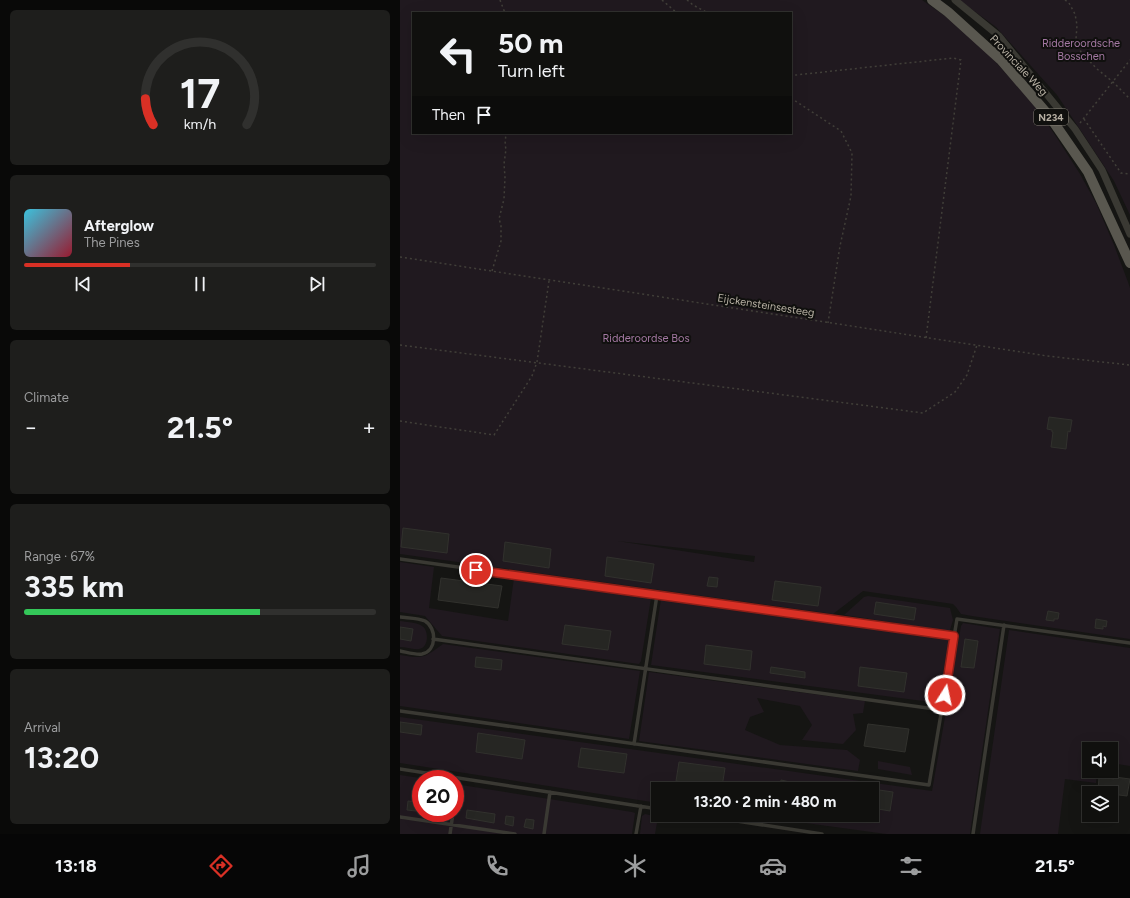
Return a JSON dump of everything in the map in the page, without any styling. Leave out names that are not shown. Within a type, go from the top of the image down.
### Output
[{"type":"main road","name":"Provinciale Weg","points":[[932,0],[948,12],[1001,60],[1050,117],[1088,172],[1130,263]]},
{"type":"street","points":[[955,0],[999,36],[1075,129],[1102,170],[1130,234]]},
{"type":"lane","points":[[400,559],[954,636]]},
{"type":"lane","points":[[634,744],[657,595]]},
{"type":"lane","points":[[400,617],[425,621],[430,626],[434,634],[433,645],[428,651],[422,654],[400,651]]},
{"type":"lane","points":[[400,711],[930,785],[957,619],[1130,643]]},
{"type":"lane","points":[[973,834],[1004,625]]},
{"type":"lane","points":[[433,639],[942,710]]},
{"type":"lane","points":[[400,769],[412,771]]},
{"type":"lane","points":[[464,779],[651,808]]},
{"type":"lane","points":[[544,834],[550,792]]},
{"type":"lane","points":[[636,834],[641,806]]},
{"type":"lane","points":[[400,817],[515,834]]},
{"type":"lane","points":[[450,834],[452,822]]},
{"type":"lane","points":[[744,822],[822,834]]},
{"type":"path","points":[[500,0],[505,12]]},
{"type":"path","points":[[662,0],[676,12]]},
{"type":"path","points":[[688,0],[693,5],[706,12]]},
{"type":"path","points":[[1065,0],[1069,3],[1075,14],[1077,25],[1076,39],[1081,52],[1130,99]]},
{"type":"path","points":[[792,73],[796,75],[953,58],[960,60],[926,338]]},
{"type":"path","points":[[1075,129],[1130,60]]},
{"type":"path","points":[[792,99],[841,132],[852,153],[851,196],[840,246],[828,323]]},
{"type":"path","points":[[1084,119],[1121,173],[1130,174]]},
{"type":"path","points":[[492,272],[501,241],[501,226],[499,218],[504,199],[504,164],[506,149],[504,145],[506,134]]},
{"type":"path","name":"Eijckensteinsesteeg","points":[[400,257],[1047,356],[1130,365]]},
{"type":"path","points":[[400,421],[494,435],[532,376],[537,362],[549,281]]},
{"type":"path","points":[[400,345],[923,413],[955,392],[967,375],[977,345]]},
{"type":"green space","name":"Ridderoordse Bos","points":[[400,0],[922,0],[945,16],[978,44],[1036,107],[1080,174],[1096,203],[1130,288],[1130,639],[972,616],[961,614],[953,604],[863,591],[833,614],[400,554]],"holes":[[[617,541],[755,556],[754,562]]]},
{"type":"green space","name":"Ridderoordsche Bosschen","points":[[959,0],[1130,0],[1130,215],[1114,181],[1057,95],[996,27]]},
{"type":"green space","points":[[400,562],[434,567],[429,608],[508,621],[514,578],[651,598],[641,661],[639,664],[442,636],[425,616],[400,612]]},
{"type":"green space","points":[[868,596],[950,608],[953,620],[950,630],[941,630],[844,615],[864,597]]},
{"type":"green space","points":[[661,599],[949,640],[938,703],[651,665]]},
{"type":"green space","points":[[400,621],[411,622],[424,628],[427,635],[425,646],[419,649],[400,647]]},
{"type":"green space","points":[[963,623],[1000,629],[970,834],[886,834],[798,822],[879,822],[879,784],[932,791],[961,626]]},
{"type":"green space","points":[[1009,630],[1130,648],[1130,766],[1118,764],[1118,742],[1082,742],[1082,778],[1096,778],[1096,783],[1065,779],[1058,834],[980,834]]},
{"type":"green space","points":[[443,644],[640,671],[629,739],[400,706],[400,655],[419,657],[427,655]]},
{"type":"green space","points":[[649,672],[865,701],[863,713],[853,714],[856,730],[843,744],[802,740],[812,725],[800,706],[757,698],[764,712],[750,717],[745,730],[780,745],[847,750],[860,760],[858,771],[639,741]]},
{"type":"green space","points":[[400,717],[867,782],[651,782],[651,802],[464,773],[464,770],[445,770],[400,763]]},
{"type":"green space","points":[[878,761],[910,767],[912,775],[878,769]]},
{"type":"green space","points":[[400,775],[412,777],[412,822],[464,822],[464,785],[635,813],[632,834],[400,834]]},
{"type":"green space","points":[[645,814],[651,815],[651,822],[657,822],[655,834],[640,834],[642,816]]},
{"type":"building","points":[[1049,417],[1072,420],[1070,432],[1068,431],[1066,449],[1051,447],[1053,432],[1052,430],[1047,429]]},
{"type":"building","points":[[403,528],[449,534],[447,553],[401,547]]},
{"type":"building","points":[[505,542],[551,549],[549,568],[503,561]]},
{"type":"building","points":[[607,557],[654,564],[651,583],[605,576]]},
{"type":"building","points":[[709,577],[718,578],[717,587],[707,586]]},
{"type":"building","points":[[441,578],[502,586],[498,608],[438,600]]},
{"type":"building","points":[[775,581],[821,587],[818,606],[772,600]]},
{"type":"building","points":[[876,602],[916,608],[914,620],[874,614]]},
{"type":"building","points":[[1048,611],[1059,613],[1058,619],[1054,619],[1054,621],[1046,620]]},
{"type":"building","points":[[1096,619],[1107,621],[1106,627],[1103,626],[1103,629],[1095,628]]},
{"type":"building","points":[[565,625],[611,631],[608,650],[562,644]]},
{"type":"building","points":[[400,627],[413,629],[411,641],[400,639]]},
{"type":"building","points":[[965,639],[978,641],[974,668],[961,667]]},
{"type":"building","points":[[706,645],[752,651],[750,670],[704,664]]},
{"type":"building","points":[[476,657],[502,660],[501,670],[475,667]]},
{"type":"building","points":[[771,667],[805,672],[805,678],[770,673]]},
{"type":"building","points":[[860,667],[907,673],[904,692],[858,686]]},
{"type":"building","points":[[400,722],[422,725],[421,735],[400,732]]},
{"type":"building","points":[[868,724],[909,729],[905,752],[864,746]]},
{"type":"building","points":[[478,733],[525,740],[522,759],[476,752]]},
{"type":"building","points":[[581,748],[627,754],[624,773],[578,767]]},
{"type":"building","points":[[679,762],[725,768],[723,782],[676,781]]},
{"type":"building","points":[[1118,777],[1130,779],[1127,796],[1118,795],[1118,786],[1098,786],[1099,778],[1114,779]]},
{"type":"building","points":[[879,790],[893,792],[890,811],[879,809]]},
{"type":"building","points":[[408,801],[412,801],[412,811],[407,810]]},
{"type":"building","points":[[467,810],[495,814],[494,823],[466,818]]},
{"type":"building","points":[[506,816],[514,817],[513,826],[505,824]]},
{"type":"building","points":[[526,819],[534,820],[533,829],[524,827]]},
{"type":"route","points":[[476,570],[954,636],[945,695]]}]
